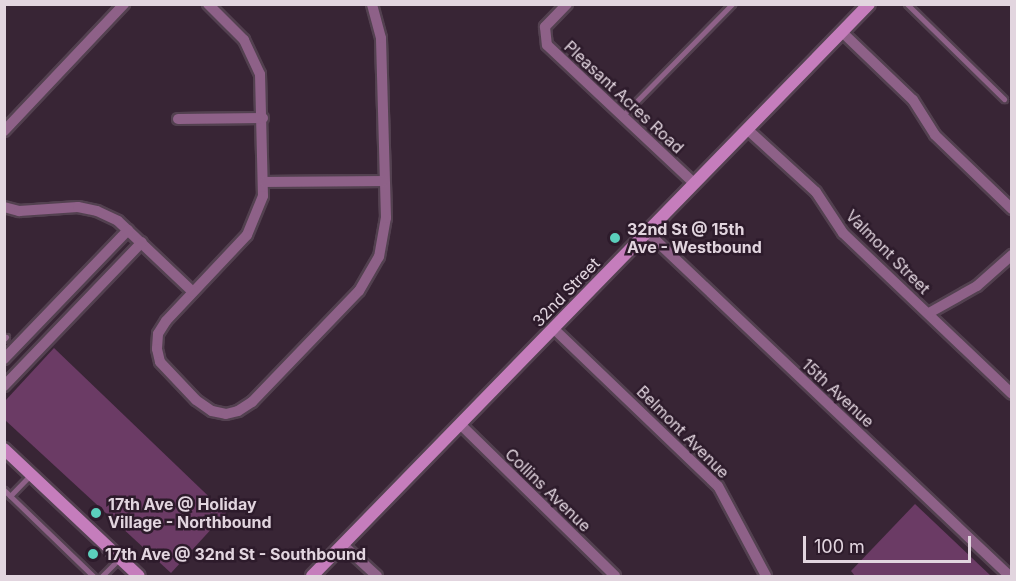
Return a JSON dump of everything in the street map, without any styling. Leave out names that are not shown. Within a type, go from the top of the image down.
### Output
[{"type":"street","points":[[4,131],[124,4]]},
{"type":"street","points":[[213,6],[244,40],[254,57],[260,74],[265,182],[261,207],[247,235],[193,292],[158,334],[160,362],[212,411],[238,411],[367,280],[384,237],[381,38],[372,4]]},
{"type":"street","name":"Pleasant Acres Road","points":[[567,4],[545,27],[547,45],[694,183]]},
{"type":"street","name":"32nd Street","points":[[312,576],[869,4]]},
{"type":"street","points":[[842,32],[913,100],[943,143],[1011,209]]},
{"type":"street","points":[[178,119],[262,118]]},
{"type":"street","name":"Valmont Street","points":[[747,129],[816,192],[843,232],[1011,394]]},
{"type":"street","points":[[265,182],[383,181]]},
{"type":"street","points":[[4,207],[19,211],[78,207],[97,211],[128,230],[193,292]]},
{"type":"street","points":[[4,359],[128,230]]},
{"type":"street","name":"15th Avenue","points":[[647,232],[1009,576]]},
{"type":"street","points":[[4,386],[142,242]]},
{"type":"street","points":[[928,313],[977,286],[1011,255]]},
{"type":"street","name":"Belmont Avenue","points":[[554,328],[718,486],[766,576]]},
{"type":"street","name":"Collins Avenue","points":[[460,424],[615,576]]},
{"type":"street","points":[[4,449],[139,576]]},
{"type":"street","points":[[343,545],[377,576]]},
{"type":"lane","points":[[623,115],[732,4]]},
{"type":"lane","points":[[907,4],[1004,99]]},
{"type":"lane","points":[[10,496],[31,474]]},
{"type":"lane","points":[[4,490],[93,576]]},
{"type":"lane","points":[[102,576],[120,558]]},
{"type":"shaded area","points":[[54,348],[226,513],[171,573],[5,420],[5,401]]},
{"type":"shaded area","points":[[915,504],[991,576],[855,576],[851,571]]},
{"type":"place","name":"32nd St @ 15th Ave - Westbound","points":[[615,238]]},
{"type":"place","name":"17th Ave @ Holiday Village - Northbound","points":[[96,513]]},
{"type":"place","name":"17th Ave @ 32nd St - Southbound","points":[[93,554]]}]
